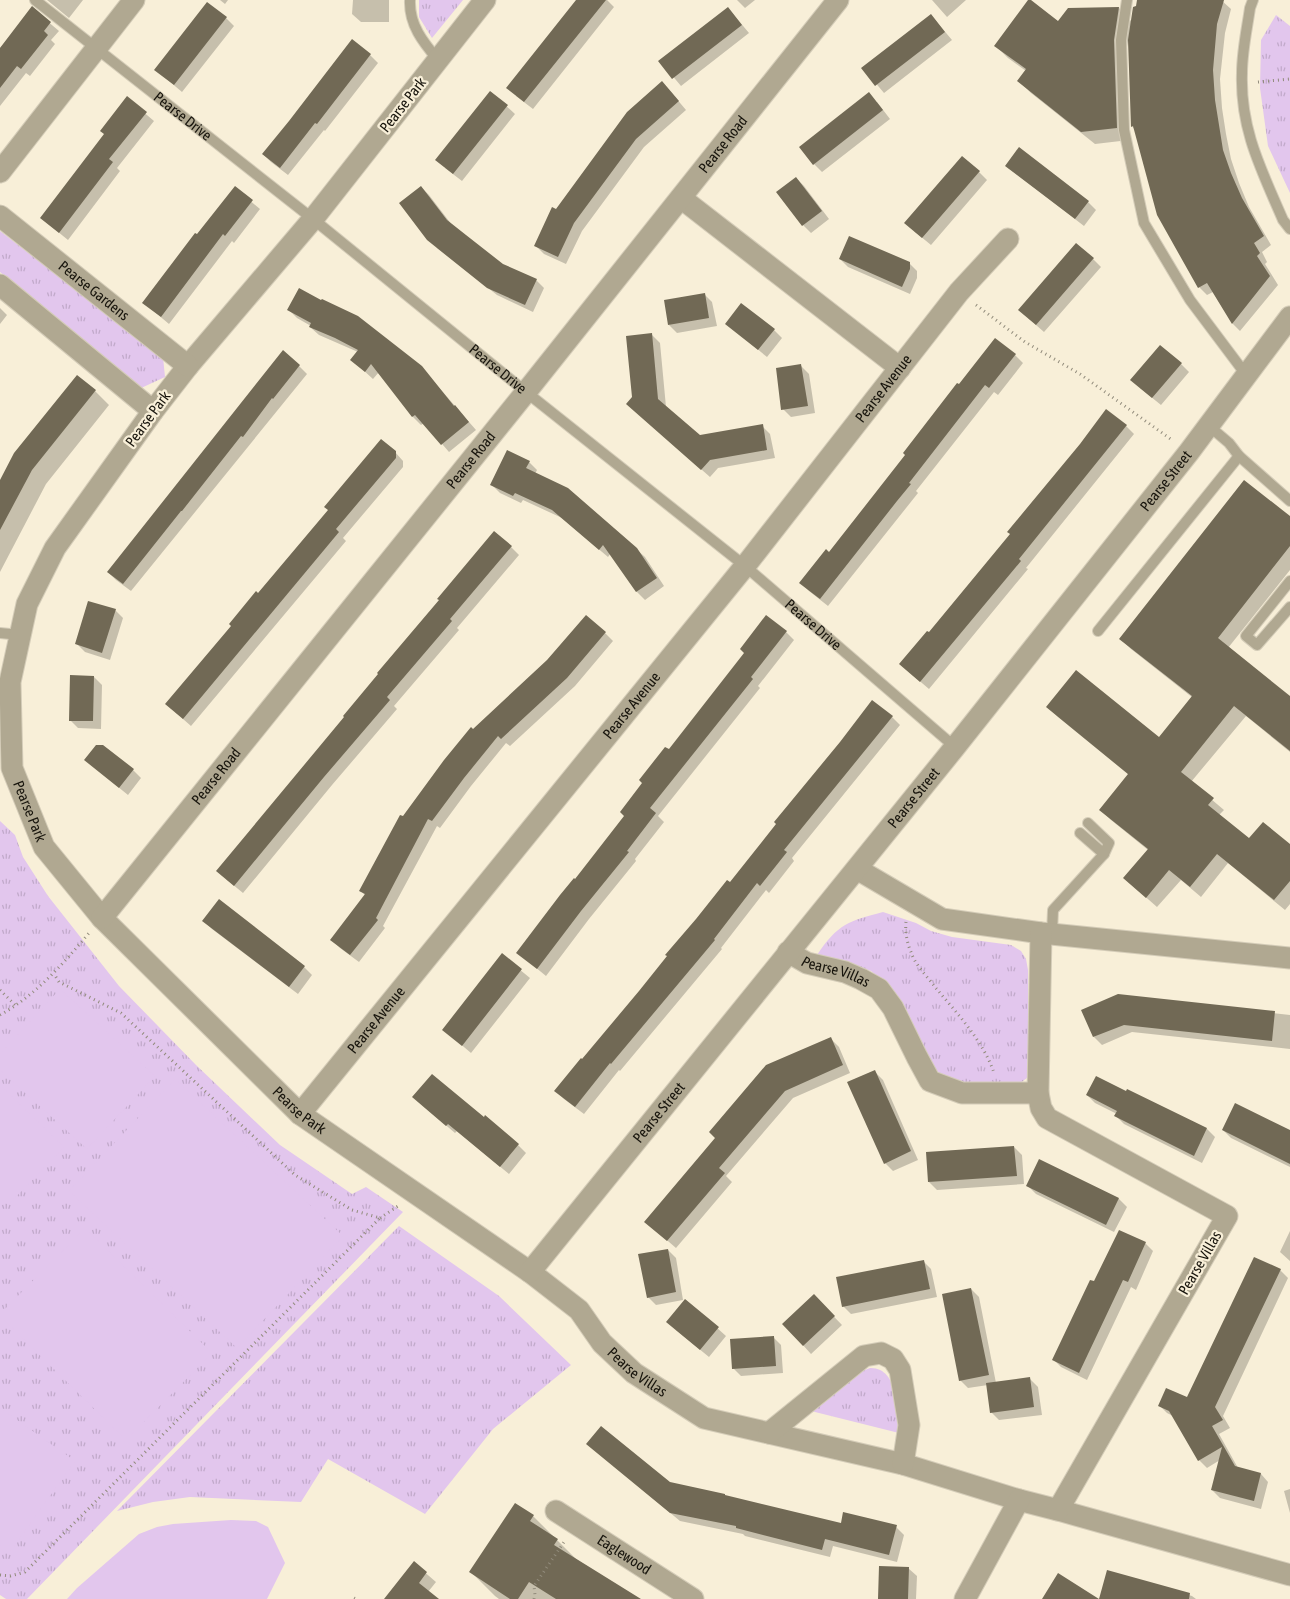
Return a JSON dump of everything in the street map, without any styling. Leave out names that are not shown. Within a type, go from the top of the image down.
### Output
[{"type":"street","points":[[0,172],[134,0]]},
{"type":"street","name":"Pearse Park","points":[[485,0],[313,219],[188,366],[153,411],[55,548],[10,634],[10,682],[6,744],[12,768],[44,847],[102,918],[300,1114],[530,1272]]},
{"type":"street","name":"Pearse Road","points":[[102,918],[526,392],[838,0]]},
{"type":"street","points":[[681,198],[900,368]]},
{"type":"street","name":"Pearse Gardens","points":[[0,216],[188,366]]},
{"type":"street","name":"Pearse Avenue","points":[[300,1114],[745,566],[959,292],[1008,239]]},
{"type":"street","points":[[0,285],[153,411]]},
{"type":"street","name":"Pearse Street","points":[[530,1272],[857,869],[1189,452],[1290,317]]},
{"type":"street","points":[[857,869],[942,919],[1046,934],[1290,958]]},
{"type":"street","name":"Pearse Villas","points":[[1046,934],[1038,1093],[1041,1108],[1047,1118],[1227,1216],[1058,1510]]},
{"type":"street","name":"Pearse Villas","points":[[788,952],[808,963],[845,972],[879,989],[893,1008],[930,1081],[962,1093],[1038,1093]]},
{"type":"street","name":"Pearse Villas","points":[[530,1272],[579,1310],[602,1343],[634,1373],[704,1418],[903,1464],[1019,1500],[1290,1575]]},
{"type":"street","points":[[769,1433],[864,1356],[881,1353],[894,1360],[900,1370],[910,1425],[903,1464]]},
{"type":"street","points":[[965,1599],[1019,1500]]},
{"type":"street","name":"Eaglewood","points":[[556,1511],[692,1599]]},
{"type":"lane","name":"Pearse Drive","points":[[35,0],[313,219],[745,566],[955,746]]},
{"type":"lane","points":[[410,0],[413,25],[438,60]]},
{"type":"lane","points":[[1127,0],[1121,40],[1124,130],[1144,223],[1190,300],[1247,376]]},
{"type":"lane","points":[[1253,0],[1250,8],[1242,72],[1245,123],[1254,153],[1282,220],[1290,228]]},
{"type":"lane","points":[[1209,426],[1229,443],[1239,456],[1290,501]]},
{"type":"lane","points":[[1098,631],[1239,456]]},
{"type":"lane","points":[[1290,581],[1246,636],[1257,645],[1290,607]]},
{"type":"lane","points":[[1046,934],[1053,910],[1104,854],[1109,843],[1088,823]]},
{"type":"lane","points":[[1080,833],[1104,854]]},
{"type":"path","points":[[1242,82],[1290,79]]},
{"type":"path","points":[[959,292],[1025,342],[1080,374],[1189,452]]},
{"type":"path","points":[[914,903],[906,923],[907,939],[911,954],[988,1056],[994,1072],[997,1094]]},
{"type":"path","points":[[0,1015],[16,1006],[54,974],[102,918]]},
{"type":"path","points":[[0,1575],[10,1576],[25,1572],[380,1218],[352,1210],[295,1175],[121,1013],[59,982],[54,974]]},
{"type":"path","points":[[0,990],[16,1006]]},
{"type":"path","points":[[534,1599],[534,1586],[576,1525]]},
{"type":"green space","points":[[419,0],[463,0],[432,38],[419,17]]},
{"type":"green space","points":[[1276,15],[1290,26],[1290,193],[1268,146],[1260,88],[1261,40]]},
{"type":"green space","points":[[0,231],[163,357],[165,377],[139,389],[0,272]]},
{"type":"green space","points":[[0,821],[15,835],[23,857],[48,896],[119,986],[196,1065],[280,1145],[352,1194],[366,1187],[403,1212],[27,1599],[6,1599],[0,1595]]},
{"type":"green space","points":[[883,912],[916,923],[931,931],[952,937],[1011,945],[1021,951],[1026,959],[1028,970],[1028,1077],[1018,1085],[963,1086],[940,1076],[885,983],[871,971],[817,955],[831,936],[845,925],[852,921]]},
{"type":"green space","points":[[60,989],[155,1076],[87,1149],[0,1070],[0,1054]]},
{"type":"green space","points":[[175,1079],[343,1236],[237,1348],[69,1191]]},
{"type":"green space","points":[[0,1085],[64,1147],[8,1205],[0,1197]]},
{"type":"green space","points":[[399,1226],[499,1296],[571,1365],[493,1429],[425,1514],[328,1459],[301,1502],[190,1497],[153,1502],[117,1511]]},
{"type":"green space","points":[[85,1228],[212,1353],[126,1440],[0,1316]]},
{"type":"green space","points":[[870,1368],[880,1370],[887,1375],[892,1383],[897,1404],[899,1433],[807,1410],[857,1373]]},
{"type":"green space","points":[[0,1408],[75,1461],[10,1552],[0,1545]]},
{"type":"green space","points":[[231,1520],[256,1521],[268,1527],[285,1563],[267,1599],[67,1599],[139,1534],[157,1527],[173,1524]]},
{"type":"building","points":[[576,0],[606,0],[524,102],[506,88]]},
{"type":"building","points":[[1028,0],[1031,0],[1058,21],[1068,8],[1119,7],[1114,40],[1117,128],[1081,132],[1017,81],[1026,69],[994,46]]},
{"type":"building","points":[[1137,0],[1224,0],[1217,24],[1213,70],[1215,100],[1223,150],[1242,198],[1264,236],[1254,243],[1260,253],[1257,256],[1270,276],[1232,324],[1207,283],[1198,288],[1157,215],[1133,126],[1131,127],[1128,40],[1133,7],[1136,6]]},
{"type":"building","points":[[207,2],[227,17],[174,85],[154,70]]},
{"type":"building","points":[[32,6],[51,22],[44,31],[48,35],[21,69],[17,66],[0,88],[0,48]]},
{"type":"building","points":[[728,7],[742,25],[672,79],[658,61]]},
{"type":"building","points":[[931,14],[945,32],[875,86],[861,68]]},
{"type":"building","points":[[352,39],[371,54],[280,168],[262,154]]},
{"type":"building","points":[[662,81],[679,101],[636,139],[574,223],[558,257],[534,246],[552,207],[556,209],[627,112]]},
{"type":"building","points":[[490,91],[508,105],[453,174],[435,160]]},
{"type":"building","points":[[869,92],[883,110],[813,165],[799,147]]},
{"type":"building","points":[[127,96],[147,112],[109,159],[113,162],[59,233],[40,218],[104,134],[100,131]]},
{"type":"building","points":[[1019,147],[1089,201],[1075,219],[1005,166]]},
{"type":"building","points":[[962,156],[980,171],[922,238],[904,223]]},
{"type":"building","points":[[796,177],[822,211],[802,226],[776,192]]},
{"type":"building","points":[[235,186],[253,200],[225,236],[223,234],[161,317],[142,303],[195,233],[197,234]]},
{"type":"building","points":[[421,186],[447,220],[503,264],[537,279],[525,305],[487,288],[427,240],[399,203]]},
{"type":"building","points":[[849,236],[910,262],[910,269],[902,287],[839,259]]},
{"type":"building","points":[[1076,243],[1094,258],[1036,325],[1018,310]]},
{"type":"building","points":[[299,288],[358,316],[422,366],[469,422],[441,445],[415,415],[412,417],[371,364],[365,372],[350,360],[358,350],[309,327],[311,323],[287,310]]},
{"type":"building","points":[[705,293],[709,318],[668,325],[664,300]]},
{"type":"building","points":[[741,303],[775,329],[758,350],[725,324]]},
{"type":"building","points":[[652,333],[658,399],[700,435],[763,424],[767,450],[710,460],[701,470],[626,404],[632,397],[626,336]]},
{"type":"building","points":[[995,338],[1016,354],[989,388],[985,385],[909,483],[911,484],[820,599],[799,583],[826,549],[829,552],[905,455],[903,453],[957,383],[959,384]]},
{"type":"building","points":[[1160,345],[1182,363],[1152,398],[1130,380]]},
{"type":"building","points":[[283,350],[300,365],[123,584],[107,572]]},
{"type":"building","points":[[801,364],[808,406],[781,410],[776,368]]},
{"type":"building","points":[[77,375],[96,390],[32,470],[0,530],[0,480],[14,453]]},
{"type":"building","points":[[1106,409],[1127,425],[1019,559],[1021,561],[920,682],[899,664],[927,631],[929,632],[1010,534],[1007,532],[1080,444]]},
{"type":"building","points":[[381,439],[396,451],[396,458],[336,529],[339,532],[183,719],[165,704],[231,626],[229,624],[256,591],[258,593],[328,510],[324,507]]},
{"type":"building","points":[[507,450],[530,461],[526,468],[568,488],[637,548],[657,578],[636,592],[603,545],[599,550],[552,510],[515,493],[513,496],[490,485]]},
{"type":"building","points":[[1244,480],[1290,516],[1290,546],[1218,638],[1290,696],[1290,751],[1234,706],[1181,772],[1214,798],[1208,805],[1249,838],[1263,822],[1290,844],[1290,881],[1274,900],[1217,854],[1190,887],[1169,870],[1146,898],[1123,878],[1148,849],[1099,810],[1128,774],[1046,707],[1076,670],[1159,737],[1192,696],[1119,639]]},
{"type":"building","points":[[494,531],[512,546],[450,619],[452,621],[387,697],[390,700],[234,886],[216,871],[344,717],[377,673]]},
{"type":"building","points":[[88,601],[116,609],[102,653],[75,644]]},
{"type":"building","points":[[586,615],[606,632],[567,678],[501,739],[498,736],[432,821],[428,819],[376,918],[378,920],[350,955],[330,940],[365,894],[359,891],[400,815],[403,816],[471,727],[473,729],[547,660]]},
{"type":"building","points":[[766,615],[787,631],[751,677],[753,679],[650,808],[656,813],[627,851],[629,852],[537,969],[516,953],[624,816],[620,812],[642,783],[639,780],[665,747],[669,749],[744,653],[740,649]]},
{"type":"building","points":[[70,675],[94,676],[93,721],[69,721]]},
{"type":"building","points":[[872,700],[893,716],[784,850],[787,852],[760,886],[757,883],[715,940],[575,1107],[554,1091],[639,991],[667,956],[665,955],[727,880],[730,882],[776,824],[774,822]]},
{"type":"building","points":[[96,745],[103,745],[134,769],[119,788],[84,760]]},
{"type":"building","points":[[219,899],[305,966],[289,987],[202,921]]},
{"type":"building","points":[[502,953],[522,969],[462,1046],[442,1030]]},
{"type":"building","points":[[1118,994],[1275,1011],[1272,1041],[1124,1025],[1093,1037],[1081,1010]]},
{"type":"building","points":[[831,1037],[843,1065],[785,1091],[719,1168],[725,1173],[667,1241],[644,1222],[715,1138],[709,1132],[766,1065]]},
{"type":"building","points":[[875,1070],[911,1151],[884,1164],[847,1082]]},
{"type":"building","points":[[432,1074],[519,1144],[500,1167],[448,1124],[446,1126],[412,1097]]},
{"type":"building","points":[[1096,1076],[1207,1128],[1194,1156],[1114,1116],[1117,1111],[1086,1095]]},
{"type":"building","points":[[1235,1103],[1290,1130],[1290,1164],[1222,1130]]},
{"type":"building","points":[[1014,1146],[1017,1176],[928,1182],[926,1152]]},
{"type":"building","points":[[1039,1159],[1119,1198],[1106,1225],[1026,1186]]},
{"type":"building","points":[[1119,1230],[1146,1242],[1128,1282],[1123,1280],[1079,1373],[1052,1360],[1090,1280],[1094,1281]]},
{"type":"building","points":[[668,1249],[676,1292],[647,1298],[638,1254]]},
{"type":"building","points":[[1254,1257],[1281,1269],[1215,1407],[1223,1420],[1212,1426],[1235,1466],[1261,1473],[1254,1501],[1211,1490],[1222,1447],[1198,1461],[1169,1411],[1158,1406],[1166,1388],[1187,1397]]},
{"type":"building","points":[[924,1260],[930,1289],[842,1307],[836,1277]]},
{"type":"building","points":[[971,1288],[989,1375],[959,1381],[942,1294]]},
{"type":"building","points":[[814,1294],[835,1316],[803,1346],[782,1324]]},
{"type":"building","points":[[685,1299],[719,1327],[700,1350],[666,1322]]},
{"type":"building","points":[[774,1336],[776,1366],[732,1369],[730,1339]]},
{"type":"building","points":[[1030,1377],[1034,1407],[990,1413],[986,1383]]},
{"type":"building","points":[[601,1426],[670,1482],[841,1523],[843,1512],[897,1525],[889,1555],[825,1539],[822,1550],[736,1528],[736,1526],[670,1513],[586,1444]]},
{"type":"building","points":[[515,1503],[534,1515],[530,1521],[558,1539],[554,1545],[641,1599],[556,1599],[529,1582],[518,1599],[510,1599],[469,1572]]},
{"type":"building","points":[[414,1561],[427,1572],[419,1583],[439,1599],[384,1599]]},
{"type":"building","points":[[879,1566],[909,1567],[908,1599],[878,1599]]},
{"type":"building","points":[[1107,1570],[1190,1593],[1189,1599],[1099,1599]]},
{"type":"building","points":[[1058,1573],[1099,1599],[1042,1599]]}]
